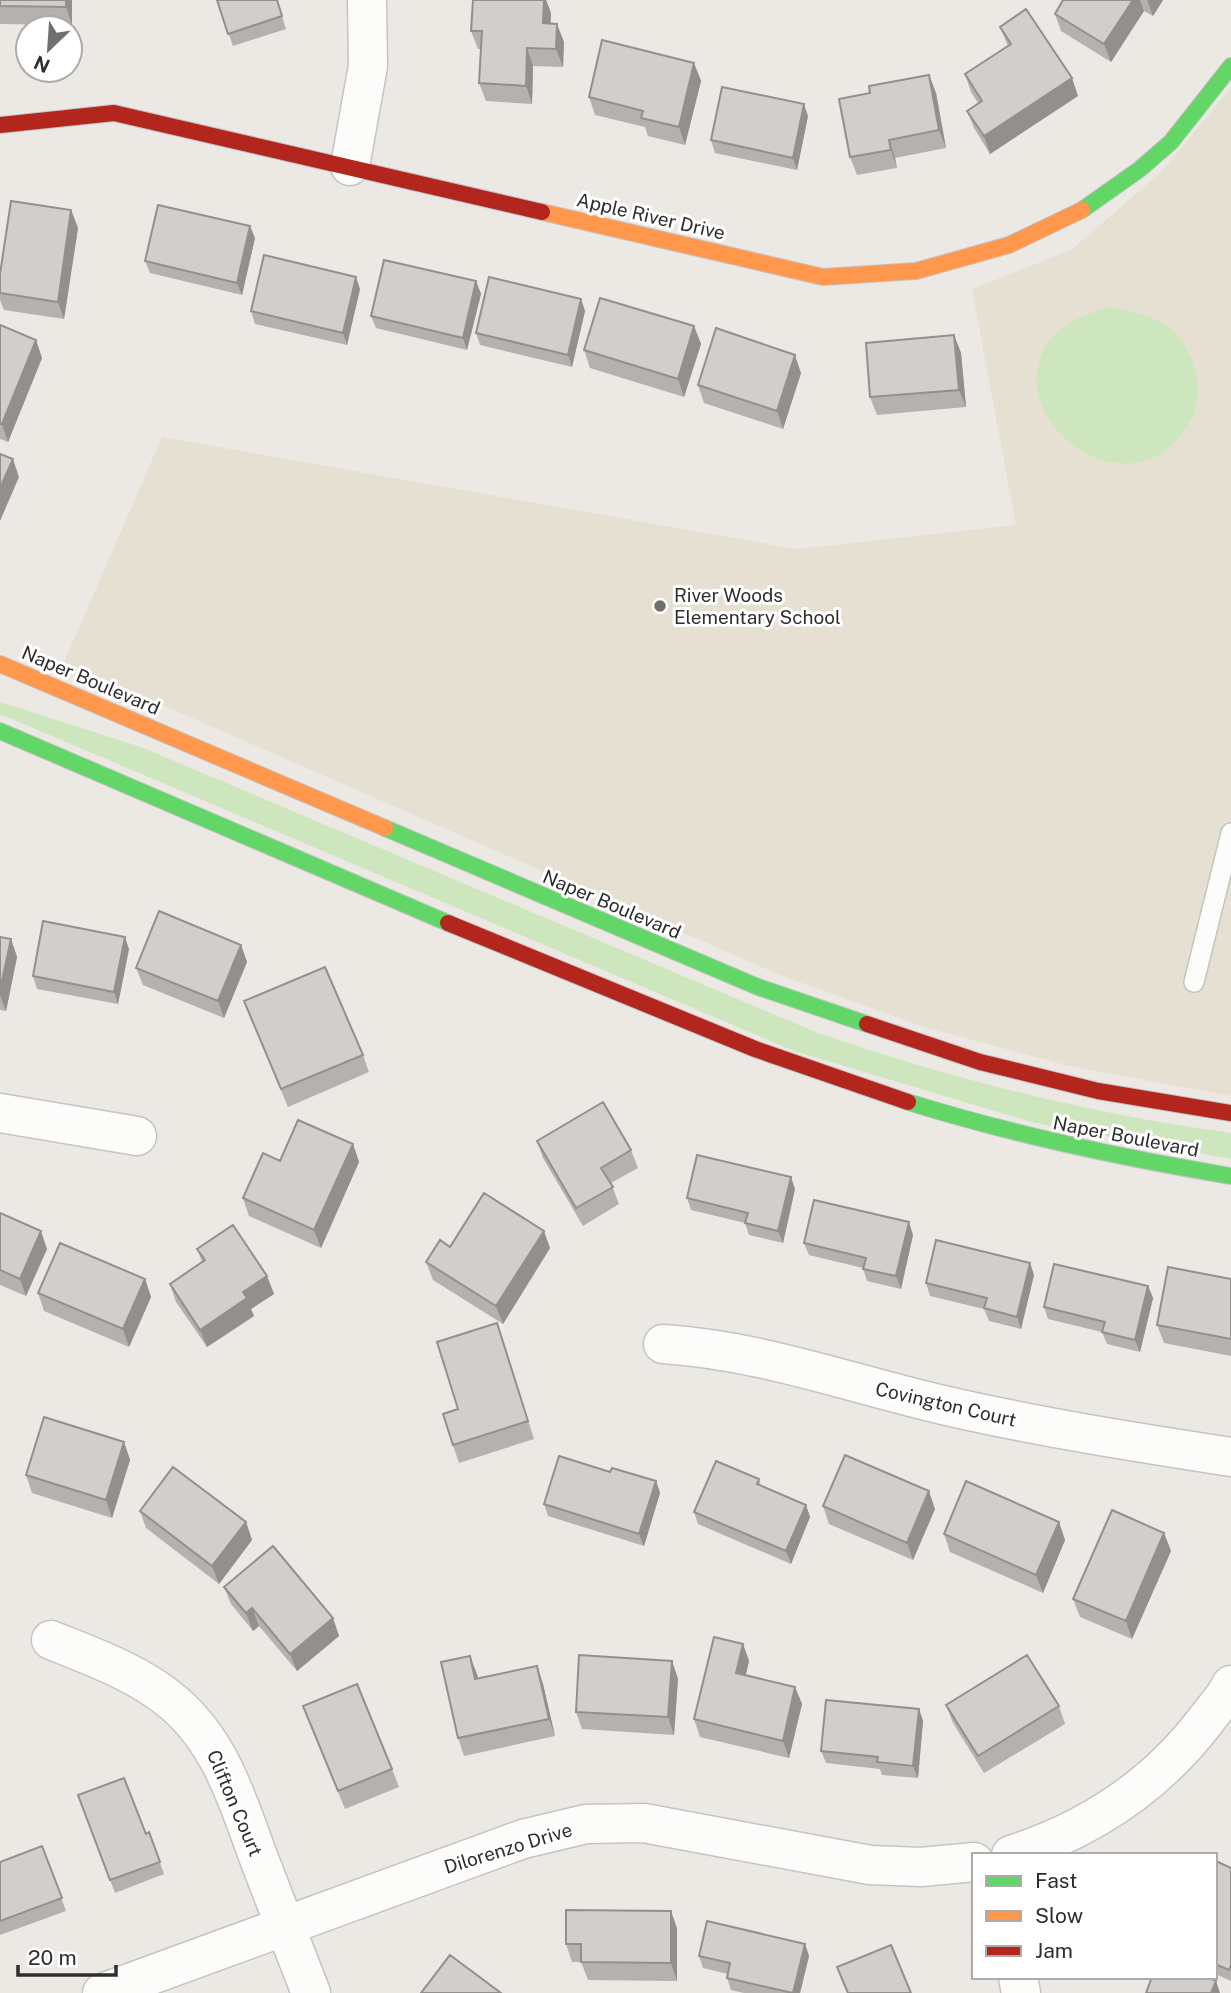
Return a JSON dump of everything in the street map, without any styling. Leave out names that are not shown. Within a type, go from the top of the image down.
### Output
[{"type":"main road","name":"Apple River Drive","points":[[0,125],[114,113],[823,277],[916,271],[1009,245],[1077,213],[1140,169],[1171,142],[1231,66]]},
{"type":"main road","name":"Naper Boulevard","points":[[0,664],[758,987],[980,1062],[1098,1091],[1231,1113]]},
{"type":"main road","name":"Naper Boulevard","points":[[0,731],[674,1020],[793,1066],[912,1106],[1033,1139],[1150,1165],[1231,1176]]},
{"type":"street","points":[[350,166],[368,66],[367,0]]},
{"type":"street","points":[[0,1113],[137,1136]]},
{"type":"street","name":"Covington Court","points":[[663,1344],[734,1351],[1023,1422],[1231,1457]]},
{"type":"street","name":"Clifton Court","points":[[51,1640],[110,1664],[144,1682],[173,1702],[204,1732],[225,1769],[311,1993]]},
{"type":"street","points":[[1016,1853],[1064,1835],[1100,1816],[1145,1784],[1190,1740],[1231,1685]]},
{"type":"street","name":"Dilorenzo Drive","points":[[103,1993],[284,1924],[523,1839],[586,1824],[644,1823],[870,1865],[921,1867],[972,1862]]},
{"type":"lane","points":[[1194,982],[1231,833]]},
{"type":"shaded area","name":"River Woods Elementary School","points":[[1231,88],[1231,1096],[1069,1066],[921,1026],[780,975],[64,662],[162,437],[796,549],[1016,525],[972,289],[1071,250],[1160,173]]},
{"type":"green space","points":[[1109,307],[1151,318],[1175,333],[1191,356],[1197,384],[1197,397],[1189,423],[1162,453],[1131,463],[1099,459],[1070,443],[1048,418],[1037,389],[1040,358],[1061,329],[1078,318]]},
{"type":"green space","points":[[0,702],[141,747],[818,1033],[1022,1093],[1126,1116],[1231,1133],[1231,1159],[1035,1123],[794,1051],[0,714]]},
{"type":"building","points":[[0,0],[66,0],[66,7],[0,6]]},
{"type":"building","points":[[217,0],[277,0],[282,16],[228,34]]},
{"type":"building","points":[[473,0],[544,0],[543,23],[557,24],[556,49],[527,48],[526,86],[479,83],[482,31],[471,31]]},
{"type":"building","points":[[1063,0],[1133,0],[1104,44],[1055,14]]},
{"type":"building","points":[[1026,9],[1072,78],[984,136],[967,111],[982,101],[965,74],[1011,44],[1000,27]]},
{"type":"building","points":[[602,40],[694,63],[679,127],[641,118],[643,111],[589,97]]},
{"type":"building","points":[[929,75],[939,130],[889,140],[891,150],[850,157],[839,99],[870,93],[869,86]]},
{"type":"building","points":[[722,87],[804,104],[793,158],[711,140]]},
{"type":"building","points":[[11,201],[71,210],[58,302],[0,293],[0,274]]},
{"type":"building","points":[[158,205],[250,226],[237,283],[145,261]]},
{"type":"building","points":[[264,255],[356,277],[343,333],[251,311]]},
{"type":"building","points":[[384,260],[476,281],[463,338],[371,316]]},
{"type":"building","points":[[489,277],[581,299],[568,355],[476,333]]},
{"type":"building","points":[[600,298],[694,326],[678,379],[584,350]]},
{"type":"building","points":[[0,325],[36,340],[2,424],[0,424]]},
{"type":"building","points":[[716,328],[795,355],[777,411],[698,385]]},
{"type":"building","points":[[954,335],[959,390],[870,397],[866,343]]},
{"type":"building","points":[[0,454],[13,459],[0,488]]},
{"type":"building","points":[[159,911],[241,945],[218,1001],[136,968]]},
{"type":"building","points":[[43,921],[125,937],[114,992],[33,976]]},
{"type":"building","points":[[0,937],[11,939],[0,990]]},
{"type":"building","points":[[325,967],[363,1055],[281,1089],[244,1001]]},
{"type":"building","points":[[603,1102],[631,1150],[601,1168],[613,1187],[576,1208],[537,1141]]},
{"type":"building","points":[[298,1120],[353,1144],[314,1230],[243,1198],[263,1153],[280,1161]]},
{"type":"building","points":[[697,1155],[791,1177],[778,1231],[745,1223],[748,1213],[687,1198]]},
{"type":"building","points":[[484,1193],[544,1231],[496,1306],[426,1262],[440,1240],[450,1247]]},
{"type":"building","points":[[814,1200],[909,1222],[896,1276],[863,1269],[866,1258],[804,1243]]},
{"type":"building","points":[[0,1213],[41,1231],[20,1279],[0,1270]]},
{"type":"building","points":[[233,1225],[267,1276],[243,1292],[247,1298],[200,1330],[170,1284],[205,1260],[197,1249]]},
{"type":"building","points":[[936,1240],[1030,1263],[1017,1317],[984,1308],[987,1298],[926,1283]]},
{"type":"building","points":[[60,1243],[145,1279],[123,1329],[38,1293]]},
{"type":"building","points":[[1054,1264],[1148,1286],[1135,1340],[1102,1332],[1105,1322],[1044,1307]]},
{"type":"building","points":[[1168,1267],[1231,1279],[1231,1339],[1157,1325]]},
{"type":"building","points":[[497,1323],[528,1421],[453,1445],[443,1414],[458,1409],[437,1342]]},
{"type":"building","points":[[44,1417],[124,1442],[106,1500],[26,1475]]},
{"type":"building","points":[[845,1455],[929,1491],[907,1543],[823,1506]]},
{"type":"building","points":[[559,1456],[610,1472],[612,1468],[656,1481],[639,1534],[544,1504]]},
{"type":"building","points":[[716,1461],[759,1479],[757,1484],[806,1505],[786,1551],[694,1512]]},
{"type":"building","points":[[173,1467],[246,1522],[212,1566],[140,1511]]},
{"type":"building","points":[[966,1481],[1059,1522],[1036,1575],[944,1534]]},
{"type":"building","points":[[1112,1510],[1164,1533],[1126,1621],[1073,1599]]},
{"type":"building","points":[[273,1546],[333,1618],[290,1654],[252,1608],[246,1613],[224,1587]]},
{"type":"building","points":[[714,1637],[743,1644],[736,1673],[795,1687],[783,1741],[694,1719]]},
{"type":"building","points":[[579,1655],[672,1661],[668,1717],[576,1712]]},
{"type":"building","points":[[1027,1655],[1059,1706],[978,1756],[946,1705]]},
{"type":"building","points":[[470,1656],[475,1679],[537,1666],[549,1719],[458,1738],[441,1662]]},
{"type":"building","points":[[357,1684],[392,1769],[338,1791],[303,1706]]},
{"type":"building","points":[[826,1700],[919,1709],[913,1766],[877,1762],[878,1757],[821,1751]]},
{"type":"building","points":[[124,1778],[160,1862],[110,1880],[78,1795]]},
{"type":"building","points":[[42,1846],[62,1898],[0,1921],[0,1862]]},
{"type":"building","points":[[1217,1861],[1231,1868],[1229,1970],[1217,1965]]},
{"type":"building","points":[[566,1910],[671,1911],[671,1963],[581,1962],[581,1944],[566,1944]]},
{"type":"building","points":[[707,1921],[805,1944],[793,1993],[727,1978],[730,1963],[699,1956]]},
{"type":"building","points":[[891,1945],[911,1993],[848,1993],[837,1967]]},
{"type":"building","points":[[450,1955],[501,1993],[421,1993]]},
{"type":"building","points":[[1151,1979],[1216,1981],[1211,1993],[1146,1993]]},
{"type":"traffic: fast","points":[[1082,210],[1140,169],[1171,142],[1231,66]]},
{"type":"traffic: fast","points":[[0,731],[448,923]]},
{"type":"traffic: fast","points":[[385,828],[758,987],[867,1024]]},
{"type":"traffic: fast","points":[[908,1102],[1068,1145],[1231,1176]]},
{"type":"traffic: slow","points":[[542,212],[823,277],[916,271],[1009,245],[1082,210]]},
{"type":"traffic: slow","points":[[0,664],[385,828]]},
{"type":"traffic: jam","points":[[0,125],[114,113],[542,212]]},
{"type":"traffic: jam","points":[[448,923],[755,1049],[908,1102]]},
{"type":"traffic: jam","points":[[867,1024],[980,1062],[1098,1091],[1231,1113]]},
{"type":"place","name":"River Woods Elementary School","points":[[660,606]]}]
